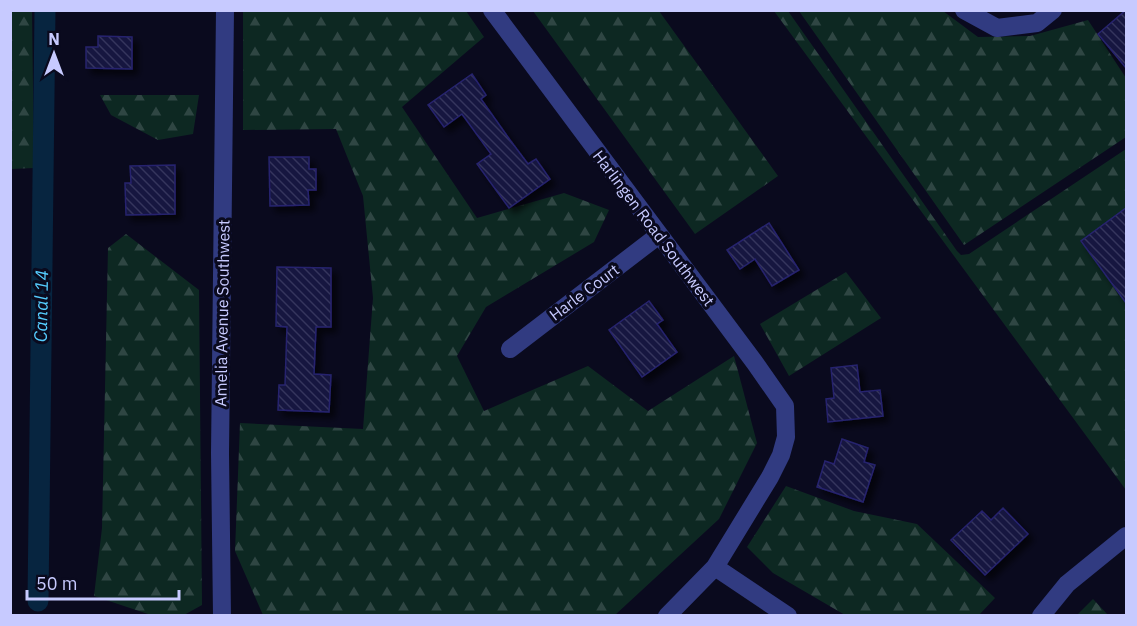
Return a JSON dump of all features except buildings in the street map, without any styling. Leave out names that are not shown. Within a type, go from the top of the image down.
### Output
[{"type":"street","name":"Amelia Avenue Southwest","points":[[222,615],[220,441],[225,10]]},
{"type":"street","name":"Harlingen Road Southwest","points":[[492,10],[785,406],[786,437],[781,455],[770,477],[715,567],[668,615]]},
{"type":"street","points":[[964,10],[997,28],[1036,23],[1053,10]]},
{"type":"street","name":"Harle Court","points":[[510,349],[659,235]]},
{"type":"street","points":[[1041,615],[1067,584],[1126,536]]},
{"type":"street","points":[[715,567],[788,615]]},
{"type":"green space","points":[[10,11],[32,11],[34,168],[11,169]]},
{"type":"green space","points":[[243,11],[466,11],[484,37],[402,107],[477,218],[564,193],[609,210],[594,242],[486,307],[457,356],[484,411],[588,366],[648,411],[734,356],[757,443],[719,519],[615,615],[263,615],[235,551],[240,423],[363,429],[373,298],[363,196],[336,129],[243,130]]},
{"type":"green space","points":[[533,11],[659,11],[778,176],[695,234]]},
{"type":"green space","points":[[774,11],[788,11],[961,255],[969,254],[1126,149],[1126,490]]},
{"type":"green space","points":[[799,11],[943,11],[978,37],[1030,36],[1088,20],[1126,78],[1126,137],[964,245]]},
{"type":"green space","points":[[100,95],[199,95],[193,134],[158,140],[111,115]]},
{"type":"green space","points":[[126,234],[199,290],[202,605],[184,615],[151,615],[94,596],[102,528],[108,248]]},
{"type":"green space","points":[[846,272],[881,318],[789,376],[760,324]]},
{"type":"green space","points":[[786,486],[854,511],[917,524],[995,598],[979,615],[845,615],[773,573],[747,547]]},
{"type":"green space","points":[[1093,599],[1108,615],[1077,615]]},
{"type":"waterway","name":"Canal 14","points":[[38,601],[45,10]]}]
